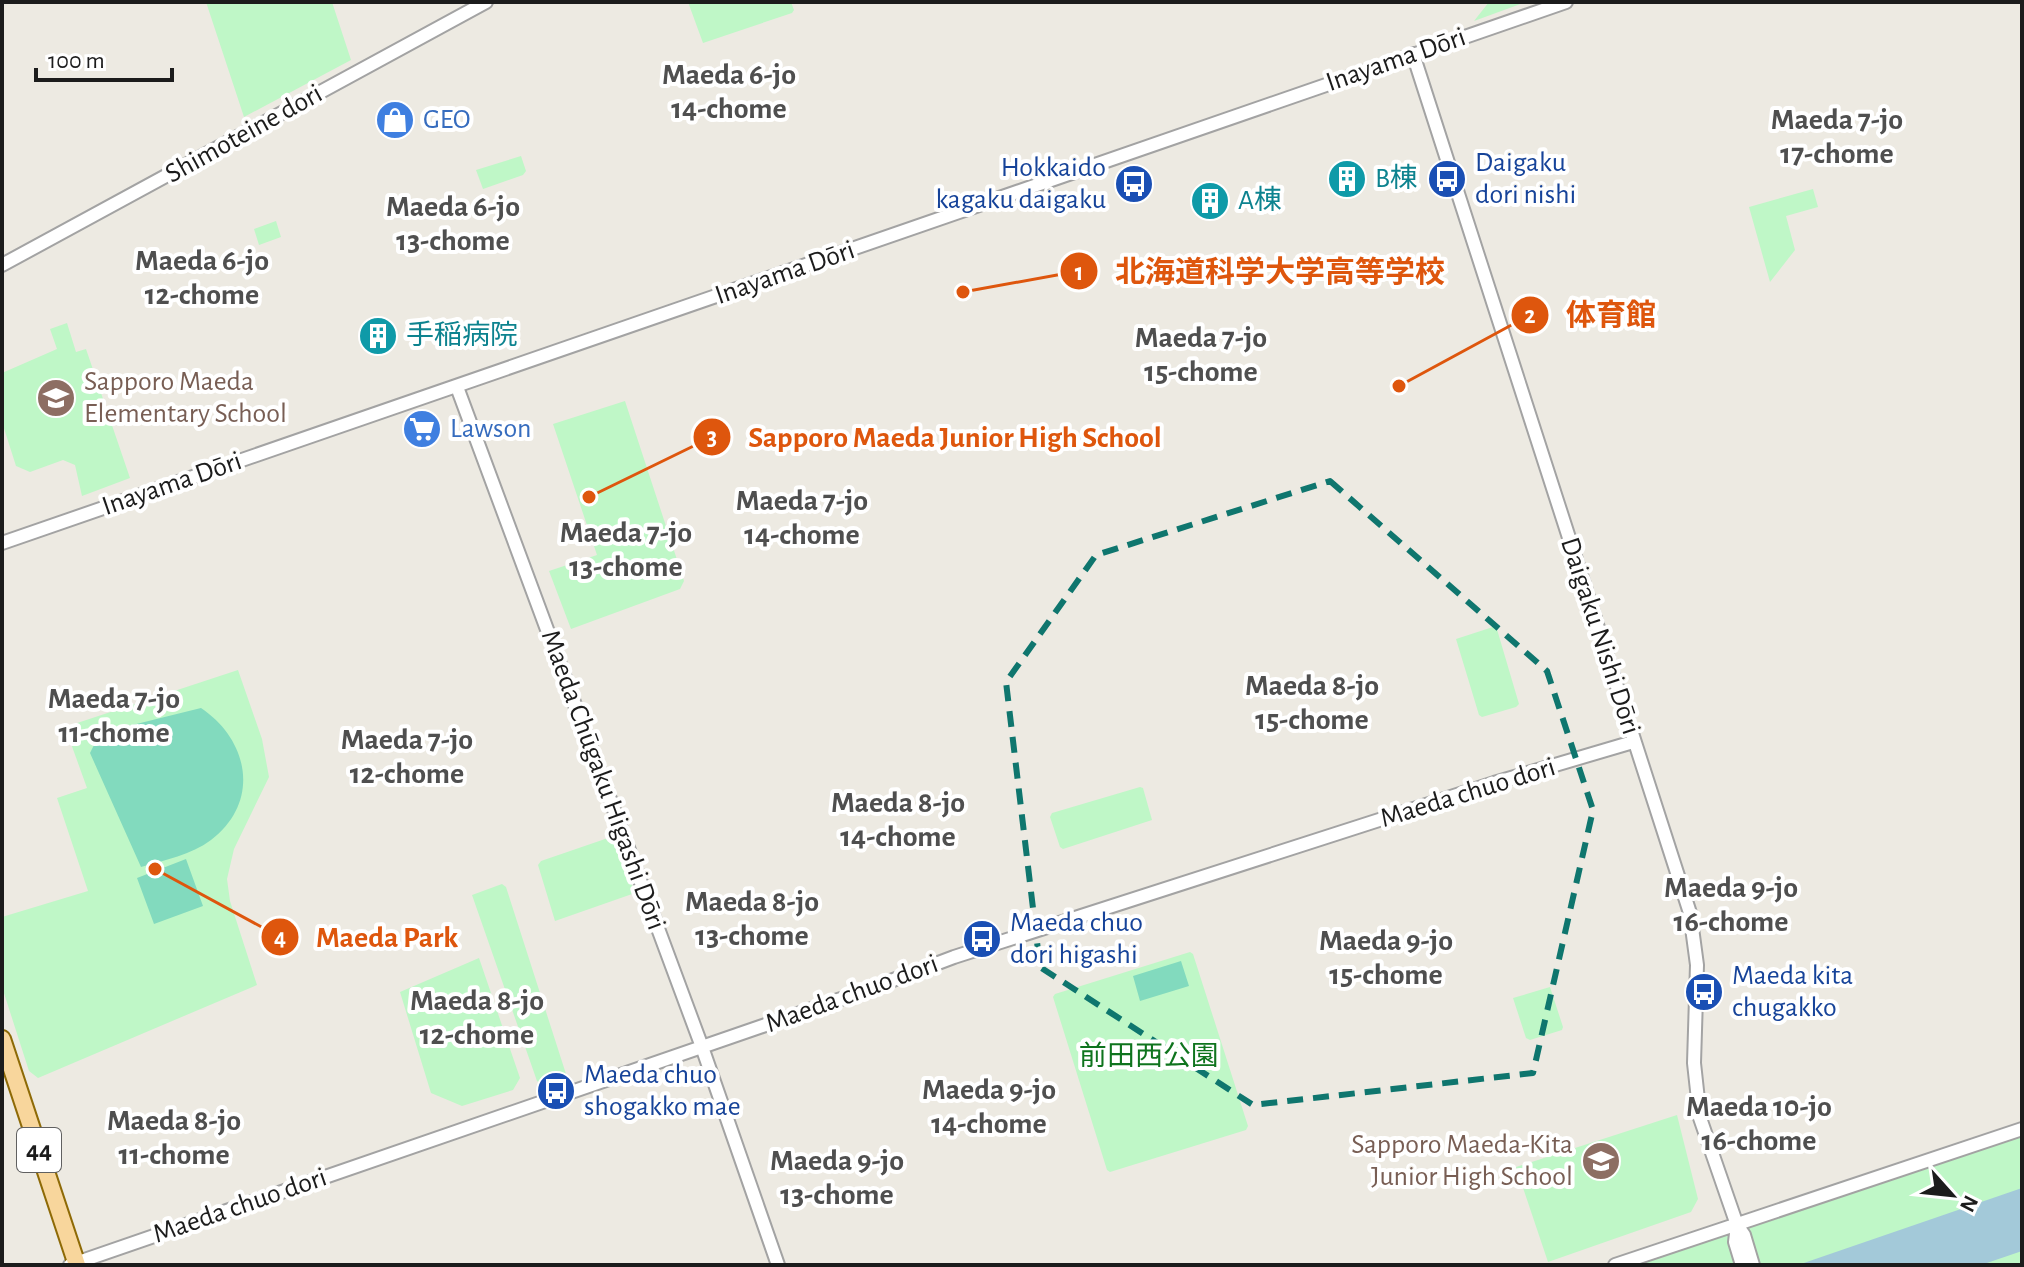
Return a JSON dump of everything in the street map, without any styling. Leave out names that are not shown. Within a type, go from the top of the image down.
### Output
[{"type":"main road","name":"44","points":[[2,1039],[74,1264]]},
{"type":"street","name":"Shimoteine dori","points":[[2,265],[486,2]]},
{"type":"street","name":"Inayama Dōri","points":[[2,543],[1566,2]]},
{"type":"street","name":"Daigaku Nishi Dōri","points":[[1413,54],[1690,913],[1697,965],[1694,1063],[1700,1118],[1740,1240]]},
{"type":"street","name":"Maeda Chūgaku Higashi Dōri","points":[[457,387],[702,1047],[778,1265]]},
{"type":"street","name":"Maeda chuo dori","points":[[74,1264],[954,957],[1494,783],[1633,742]]},
{"type":"street","points":[[1615,1265],[2022,1129]]},
{"type":"street","points":[[1740,1240],[1742,1265]]},
{"type":"street","points":[[1740,1240],[1753,1265]]},
{"type":"highlighted area","points":[[1330,481],[1547,671],[1593,810],[1533,1073],[1253,1105],[1040,967],[1006,682],[1096,555]]},
{"type":"green space","points":[[206,2],[332,2],[351,60],[244,117]]},
{"type":"green space","points":[[688,2],[791,2],[794,10],[703,43]]},
{"type":"green space","points":[[1489,2],[1526,2],[1474,21]]},
{"type":"green space","points":[[521,156],[526,171],[523,175],[483,189],[476,170]]},
{"type":"green space","points":[[1813,189],[1818,207],[1786,216],[1795,250],[1770,282],[1749,207]]},
{"type":"green space","points":[[276,221],[281,237],[259,245],[254,229]]},
{"type":"green space","name":"Sapporo Maeda Elementary School","points":[[67,323],[76,352],[86,349],[130,478],[82,496],[75,465],[63,460],[30,472],[16,466],[2,422],[2,373],[57,349],[50,329]]},
{"type":"green space","points":[[625,401],[684,581],[680,589],[571,629],[549,571],[597,555],[553,424]]},
{"type":"green space","points":[[1496,626],[1519,704],[1482,717],[1456,639]]},
{"type":"green space","points":[[238,670],[262,739],[269,777],[234,849],[227,879],[230,901],[257,985],[38,1078],[29,1071],[2,987],[2,917],[88,891],[57,798],[87,788],[65,727]]},
{"type":"green space","points":[[201,708],[230,737],[238,754],[243,772],[237,808],[227,825],[195,850],[141,867],[90,753],[100,733]]},
{"type":"green space","points":[[1143,788],[1152,820],[1063,849],[1060,847],[1050,817],[1052,813]]},
{"type":"green space","points":[[608,838],[618,846],[635,893],[555,921],[538,865],[541,861]]},
{"type":"green space","points":[[186,859],[203,906],[154,924],[137,878]]},
{"type":"green space","points":[[502,884],[506,887],[566,1074],[542,1084],[537,1081],[472,895]]},
{"type":"green space","name":"前田西公園","points":[[1190,952],[1248,1126],[1246,1130],[1110,1172],[1053,997]]},
{"type":"green space","points":[[479,958],[520,1078],[513,1090],[462,1106],[431,1093],[400,992]]},
{"type":"green space","points":[[1181,961],[1189,986],[1140,1001],[1133,976]]},
{"type":"green space","points":[[1550,987],[1562,1030],[1530,1040],[1526,1038],[1513,998]]},
{"type":"green space","points":[[1677,1115],[1698,1199],[1691,1212],[1548,1262],[1516,1167]]},
{"type":"green space","points":[[2022,1134],[2022,1265],[1629,1265]]},
{"type":"water","points":[[2022,1188],[2022,1251],[1981,1265],[1798,1265]]},
{"type":"place","name":"GEO","points":[[395,120]]},
{"type":"place","name":"B棟","points":[[1347,179]]},
{"type":"place","name":"Daigaku dori nishi","points":[[1447,179]]},
{"type":"place","name":"Hokkaido kagaku daigaku","points":[[1134,184]]},
{"type":"place","name":"A棟","points":[[1210,201]]},
{"type":"place","name":"北海道科学大学高等学校","points":[[963,292]]},
{"type":"place","name":"手稲病院","points":[[378,336]]},
{"type":"place","name":"体育館","points":[[1399,386]]},
{"type":"place","name":"Sapporo Maeda Elementary School","points":[[56,398]]},
{"type":"place","name":"Lawson","points":[[422,429]]},
{"type":"place","name":"Sapporo Maeda Junior High School","points":[[589,497]]},
{"type":"place","name":"Maeda Park","points":[[155,869]]},
{"type":"place","name":"Maeda chuo dori higashi","points":[[982,939]]},
{"type":"place","name":"Maeda kita chugakko","points":[[1704,992]]},
{"type":"place","name":"Maeda chuo shogakko mae","points":[[556,1091]]},
{"type":"place","name":"Sapporo Maeda-Kita Junior High School","points":[[1601,1161]]},
{"type":"district","name":"Maeda 6-jo 14-chome","points":[[729,92]]},
{"type":"district","name":"Maeda 7-jo 17-chome","points":[[1837,137]]},
{"type":"district","name":"Maeda 6-jo 13-chome","points":[[453,224]]},
{"type":"district","name":"Maeda 6-jo 12-chome","points":[[202,278]]},
{"type":"district","name":"Maeda 7-jo 15-chome","points":[[1201,355]]},
{"type":"district","name":"Maeda 7-jo 14-chome","points":[[802,518]]},
{"type":"district","name":"Maeda 7-jo 13-chome","points":[[626,550]]},
{"type":"district","name":"Maeda 8-jo 15-chome","points":[[1312,703]]},
{"type":"district","name":"Maeda 7-jo 11-chome","points":[[114,716]]},
{"type":"district","name":"Maeda 7-jo 12-chome","points":[[407,757]]},
{"type":"district","name":"Maeda 8-jo 14-chome","points":[[898,820]]},
{"type":"district","name":"Maeda 9-jo 16-chome","points":[[1731,905]]},
{"type":"district","name":"Maeda 8-jo 13-chome","points":[[752,919]]},
{"type":"district","name":"Maeda 9-jo 15-chome","points":[[1386,958]]},
{"type":"district","name":"Maeda 8-jo 12-chome","points":[[477,1018]]},
{"type":"district","name":"Maeda 9-jo 14-chome","points":[[989,1107]]},
{"type":"district","name":"Maeda 10-jo 16-chome","points":[[1759,1124]]},
{"type":"district","name":"Maeda 8-jo 11-chome","points":[[174,1138]]},
{"type":"district","name":"Maeda 9-jo 13-chome","points":[[837,1178]]}]
